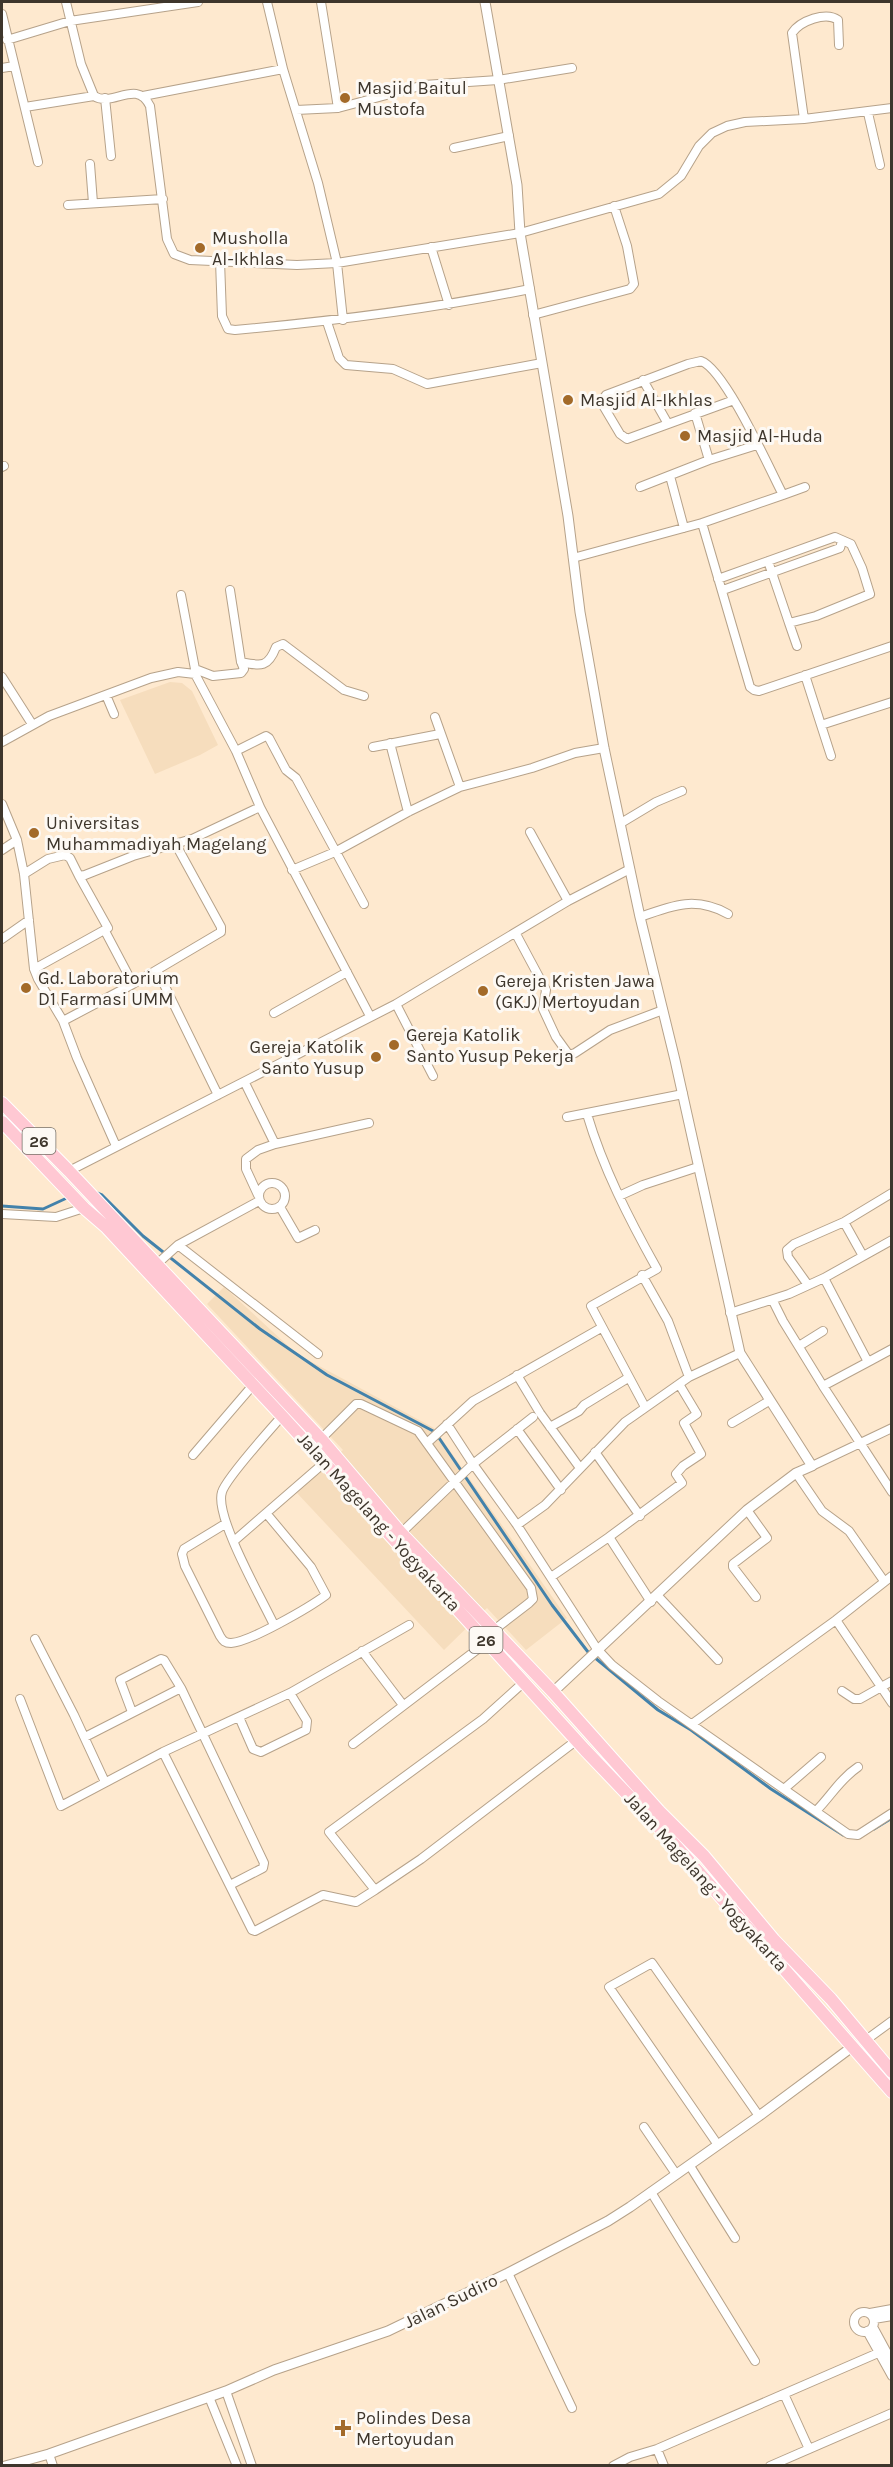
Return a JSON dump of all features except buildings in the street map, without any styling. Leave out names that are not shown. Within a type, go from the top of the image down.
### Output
[{"type":"highway","name":"Jalan Magelang - Yogyakarta","points":[[2,1103],[92,1197],[159,1262],[174,1291],[252,1385],[668,1837],[891,2092]]},
{"type":"highway","name":"Jalan Magelang - Yogyakarta","points":[[2,1122],[84,1208],[174,1291],[321,1439],[401,1533],[494,1629],[659,1811],[704,1856],[774,1940],[831,1999],[891,2072]]},
{"type":"street","points":[[66,2],[81,64],[94,96]]},
{"type":"street","points":[[7,40],[70,21],[198,2]]},
{"type":"street","points":[[267,2],[283,69],[318,183],[337,263],[343,320]]},
{"type":"street","points":[[321,2],[338,108]]},
{"type":"street","points":[[484,2],[518,185],[520,233],[531,289],[533,315],[580,612],[604,748],[640,917],[683,1094],[740,1353],[812,1466]]},
{"type":"street","points":[[2,14],[38,162]]},
{"type":"street","points":[[804,119],[792,33],[797,27],[825,15],[833,16],[838,20],[839,45]]},
{"type":"street","points":[[2,68],[14,66]]},
{"type":"street","points":[[296,110],[338,108],[424,85],[498,80],[572,68]]},
{"type":"street","points":[[143,96],[283,69]]},
{"type":"street","points":[[25,107],[94,96],[105,99],[137,93],[143,96],[150,106],[167,239],[174,254],[190,260],[297,265],[337,263],[520,233],[659,194],[672,185],[687,167],[699,146],[712,133],[727,126],[745,122],[804,119],[891,108]]},
{"type":"street","points":[[105,99],[111,156]]},
{"type":"street","points":[[868,112],[880,165]]},
{"type":"street","points":[[454,148],[509,136]]},
{"type":"street","points":[[90,164],[93,203]]},
{"type":"street","points":[[68,206],[163,199]]},
{"type":"street","points":[[533,315],[630,289],[634,284],[627,246],[614,206]]},
{"type":"street","points":[[431,247],[449,305]]},
{"type":"street","points":[[220,261],[222,316],[228,329],[343,320],[449,305],[531,289]]},
{"type":"street","points":[[327,322],[339,358],[346,365],[393,369],[427,384],[542,363]]},
{"type":"street","points":[[734,400],[630,439],[623,438],[601,405],[606,395],[643,380],[700,362],[709,367],[734,400],[783,495]]},
{"type":"street","points":[[643,380],[668,424]]},
{"type":"street","points":[[695,413],[709,460]]},
{"type":"street","points":[[640,487],[709,460],[757,445]]},
{"type":"street","points":[[670,476],[684,528]]},
{"type":"street","points":[[573,558],[702,523],[804,487]]},
{"type":"street","points":[[702,523],[752,689],[759,691],[891,646]]},
{"type":"street","points":[[718,579],[835,537],[851,544],[870,594],[816,616],[789,623]]},
{"type":"street","points":[[723,591],[840,548],[842,541]]},
{"type":"street","points":[[768,561],[796,646]]},
{"type":"street","points":[[2,742],[49,716],[151,678],[178,672],[227,676],[242,672],[230,590]]},
{"type":"street","points":[[181,595],[195,672],[236,751],[260,807],[292,870],[370,1016]]},
{"type":"street","points":[[242,662],[259,666],[264,664],[272,657],[276,647],[283,644],[344,690],[364,696]]},
{"type":"street","points":[[805,675],[831,756]]},
{"type":"street","points":[[2,676],[32,724]]},
{"type":"street","points":[[106,696],[114,714]]},
{"type":"street","points":[[821,725],[891,702]]},
{"type":"street","points":[[435,717],[460,787]]},
{"type":"street","points":[[373,747],[440,734]]},
{"type":"street","points":[[236,751],[266,736],[269,738],[286,770],[296,778],[364,904]]},
{"type":"street","points":[[390,743],[408,812]]},
{"type":"street","points":[[292,870],[335,852],[408,812],[460,787],[532,768],[575,753],[604,748]]},
{"type":"street","points":[[621,823],[656,802],[682,791]]},
{"type":"street","points":[[2,804],[18,840],[30,920],[34,969],[63,1021],[116,1146]]},
{"type":"street","points":[[79,876],[133,856],[192,839],[260,807]]},
{"type":"street","points":[[530,832],[568,901]]},
{"type":"street","points":[[2,850],[18,840]]},
{"type":"street","points":[[63,1021],[221,933],[221,927],[175,843]]},
{"type":"street","points":[[24,874],[48,859],[65,855],[70,858],[108,928],[34,969]]},
{"type":"street","points":[[72,1175],[116,1146],[245,1083],[396,1004],[568,901],[630,869]]},
{"type":"street","points":[[640,917],[665,908],[692,903],[707,904],[728,914]]},
{"type":"street","points":[[2,939],[30,920]]},
{"type":"street","points":[[105,931],[133,984]]},
{"type":"street","points":[[516,934],[546,990],[543,1009],[556,1036],[569,1055],[610,1030],[663,1010]]},
{"type":"street","points":[[157,970],[218,1095]]},
{"type":"street","points":[[274,1014],[347,972]]},
{"type":"street","points":[[396,1004],[433,1076]]},
{"type":"street","points":[[245,1083],[275,1144]]},
{"type":"street","points":[[567,1118],[683,1094]]},
{"type":"street","points":[[587,1114],[596,1144],[619,1196],[657,1269],[642,1275],[591,1306],[645,1407]]},
{"type":"street","points":[[280,1207],[271,1209],[262,1205],[246,1168],[246,1159],[258,1150],[275,1144],[369,1123]]},
{"type":"street","points":[[619,1196],[698,1167]]},
{"type":"street","points":[[159,1262],[175,1248],[259,1198],[266,1184],[272,1182],[279,1184],[284,1190],[285,1197],[280,1207]]},
{"type":"street","points":[[808,1285],[788,1257],[788,1250],[794,1244],[844,1222],[891,1193]]},
{"type":"street","points":[[280,1207],[298,1238],[315,1230]]},
{"type":"street","points":[[2,1215],[56,1217],[84,1208]]},
{"type":"street","points":[[844,1222],[863,1256]]},
{"type":"street","points":[[730,1312],[773,1301],[824,1278],[891,1240]]},
{"type":"street","points":[[175,1248],[318,1354]]},
{"type":"street","points":[[642,1275],[668,1321],[689,1377]]},
{"type":"street","points":[[824,1278],[868,1362]]},
{"type":"street","points":[[773,1301],[783,1322],[891,1492]]},
{"type":"street","points":[[427,1443],[436,1432],[473,1401],[601,1328]]},
{"type":"street","points":[[799,1346],[823,1331]]},
{"type":"street","points":[[824,1386],[891,1349]]},
{"type":"street","points":[[517,1525],[545,1505],[611,1434],[645,1407],[689,1377],[740,1353]]},
{"type":"street","points":[[517,1375],[550,1427],[580,1468]]},
{"type":"street","points":[[550,1427],[579,1411],[584,1405],[628,1378]]},
{"type":"street","points":[[551,1577],[640,1516],[682,1483],[676,1474],[683,1466],[701,1454],[684,1423],[698,1414],[679,1384]]},
{"type":"street","points":[[193,1455],[252,1385]]},
{"type":"street","points":[[732,1423],[769,1401]]},
{"type":"street","points":[[321,1439],[356,1404],[361,1404],[418,1431],[427,1443],[464,1472],[517,1525],[596,1651],[612,1665],[853,1836],[865,1832],[891,1813]]},
{"type":"street","points":[[274,1625],[225,1524],[220,1503],[225,1486],[282,1416]]},
{"type":"street","points":[[401,1533],[464,1472],[533,1417]]},
{"type":"street","points":[[446,1424],[464,1472],[533,1593],[529,1603],[494,1629]]},
{"type":"street","points":[[553,1692],[747,1510],[796,1473],[891,1428]]},
{"type":"street","points":[[517,1429],[561,1490]]},
{"type":"street","points":[[595,1452],[640,1516]]},
{"type":"street","points":[[234,1541],[325,1462]]},
{"type":"street","points":[[693,1723],[836,1620],[888,1579],[849,1531],[822,1511],[796,1473]]},
{"type":"street","points":[[747,1510],[767,1538],[733,1564],[733,1567],[756,1597]]},
{"type":"street","points":[[225,1524],[184,1549],[182,1557],[224,1641],[229,1643],[237,1642],[274,1625],[323,1597],[326,1593],[311,1567],[266,1513]]},
{"type":"street","points":[[609,1537],[654,1598],[718,1660]]},
{"type":"street","points":[[836,1620],[891,1703]]},
{"type":"street","points":[[20,1699],[60,1805],[163,1752],[290,1693],[409,1625]]},
{"type":"street","points":[[35,1639],[85,1737],[105,1782]]},
{"type":"street","points":[[353,1744],[487,1641]]},
{"type":"street","points":[[362,1651],[403,1705]]},
{"type":"street","points":[[132,1712],[120,1680],[161,1659],[164,1660],[181,1688],[264,1863],[263,1868],[230,1885]]},
{"type":"street","points":[[842,1691],[854,1699],[860,1699],[891,1681]]},
{"type":"street","points":[[375,1890],[329,1832],[483,1719],[524,1682]]},
{"type":"street","points":[[85,1737],[181,1688]]},
{"type":"street","points":[[239,1717],[254,1749],[258,1752],[302,1733],[307,1726],[306,1721],[290,1693]]},
{"type":"street","points":[[163,1752],[252,1930],[255,1931],[323,1895],[356,1902],[421,1859],[577,1740]]},
{"type":"street","points":[[784,1789],[821,1757]]},
{"type":"street","points":[[817,1810],[832,1796],[844,1776],[858,1767]]},
{"type":"street","points":[[718,2145],[609,1987],[652,1963],[759,2116]]},
{"type":"street","points":[[866,2040],[891,2021]]},
{"type":"street","name":"Jalan Sudiro","points":[[5,2466],[49,2454],[226,2391],[274,2370],[388,2331],[508,2273],[608,2221],[690,2166],[852,2047]]},
{"type":"street","points":[[644,2127],[676,2174]]},
{"type":"street","points":[[690,2166],[735,2238]]},
{"type":"street","points":[[651,2192],[755,2361]]},
{"type":"street","points":[[508,2273],[572,2408]]},
{"type":"street","points":[[871,2323],[891,2308]]},
{"type":"street","points":[[871,2323],[891,2316]]},
{"type":"street","points":[[871,2323],[891,2376]]},
{"type":"street","points":[[882,2352],[891,2362]]},
{"type":"street","points":[[613,2466],[882,2352]]},
{"type":"street","points":[[226,2391],[252,2466]]},
{"type":"street","points":[[784,2394],[809,2449]]},
{"type":"street","points":[[209,2397],[237,2466]]},
{"type":"street","points":[[770,2466],[891,2413]]},
{"type":"street","points":[[657,2449],[664,2466]]},
{"type":"street","points":[[49,2454],[53,2466]]},
{"type":"shaded area","points":[[170,682],[182,683],[192,691],[218,745],[155,774],[120,700]]},
{"type":"shaded area","points":[[224,1287],[297,1354],[434,1428],[567,1618],[526,1650],[487,1608],[444,1650],[297,1493],[343,1450],[207,1304]]},
{"type":"waterway","points":[[97,1193],[102,1195],[143,1236],[260,1329],[327,1375],[435,1432],[552,1605],[588,1652],[658,1710],[691,1730],[771,1789],[843,1835]]},
{"type":"waterway","points":[[2,1206],[43,1209],[69,1197]]},
{"type":"waterway","points":[[874,1829],[892,1818]]},
{"type":"place","name":"Masjid Baitul Mustofa","points":[[345,98]]},
{"type":"place","name":"Musholla Al-Ikhlas","points":[[200,248]]},
{"type":"place","name":"Masjid Al-Ikhlas","points":[[568,400]]},
{"type":"place","name":"Masjid Al-Huda","points":[[685,436]]},
{"type":"place","name":"Universitas Muhammadiyah Magelang","points":[[34,833]]},
{"type":"place","name":"Gd. Laboratorium D1 Farmasi UMM","points":[[26,988]]},
{"type":"place","name":"Gereja Kristen Jawa (GKJ) Mertoyudan","points":[[483,991]]},
{"type":"place","name":"Gereja Katolik Santo Yusup Pekerja","points":[[394,1045]]},
{"type":"place","name":"Gereja Katolik Santo Yusup","points":[[376,1057]]},
{"type":"place","name":"Polindes Desa Mertoyudan","points":[[343,2428]]}]
